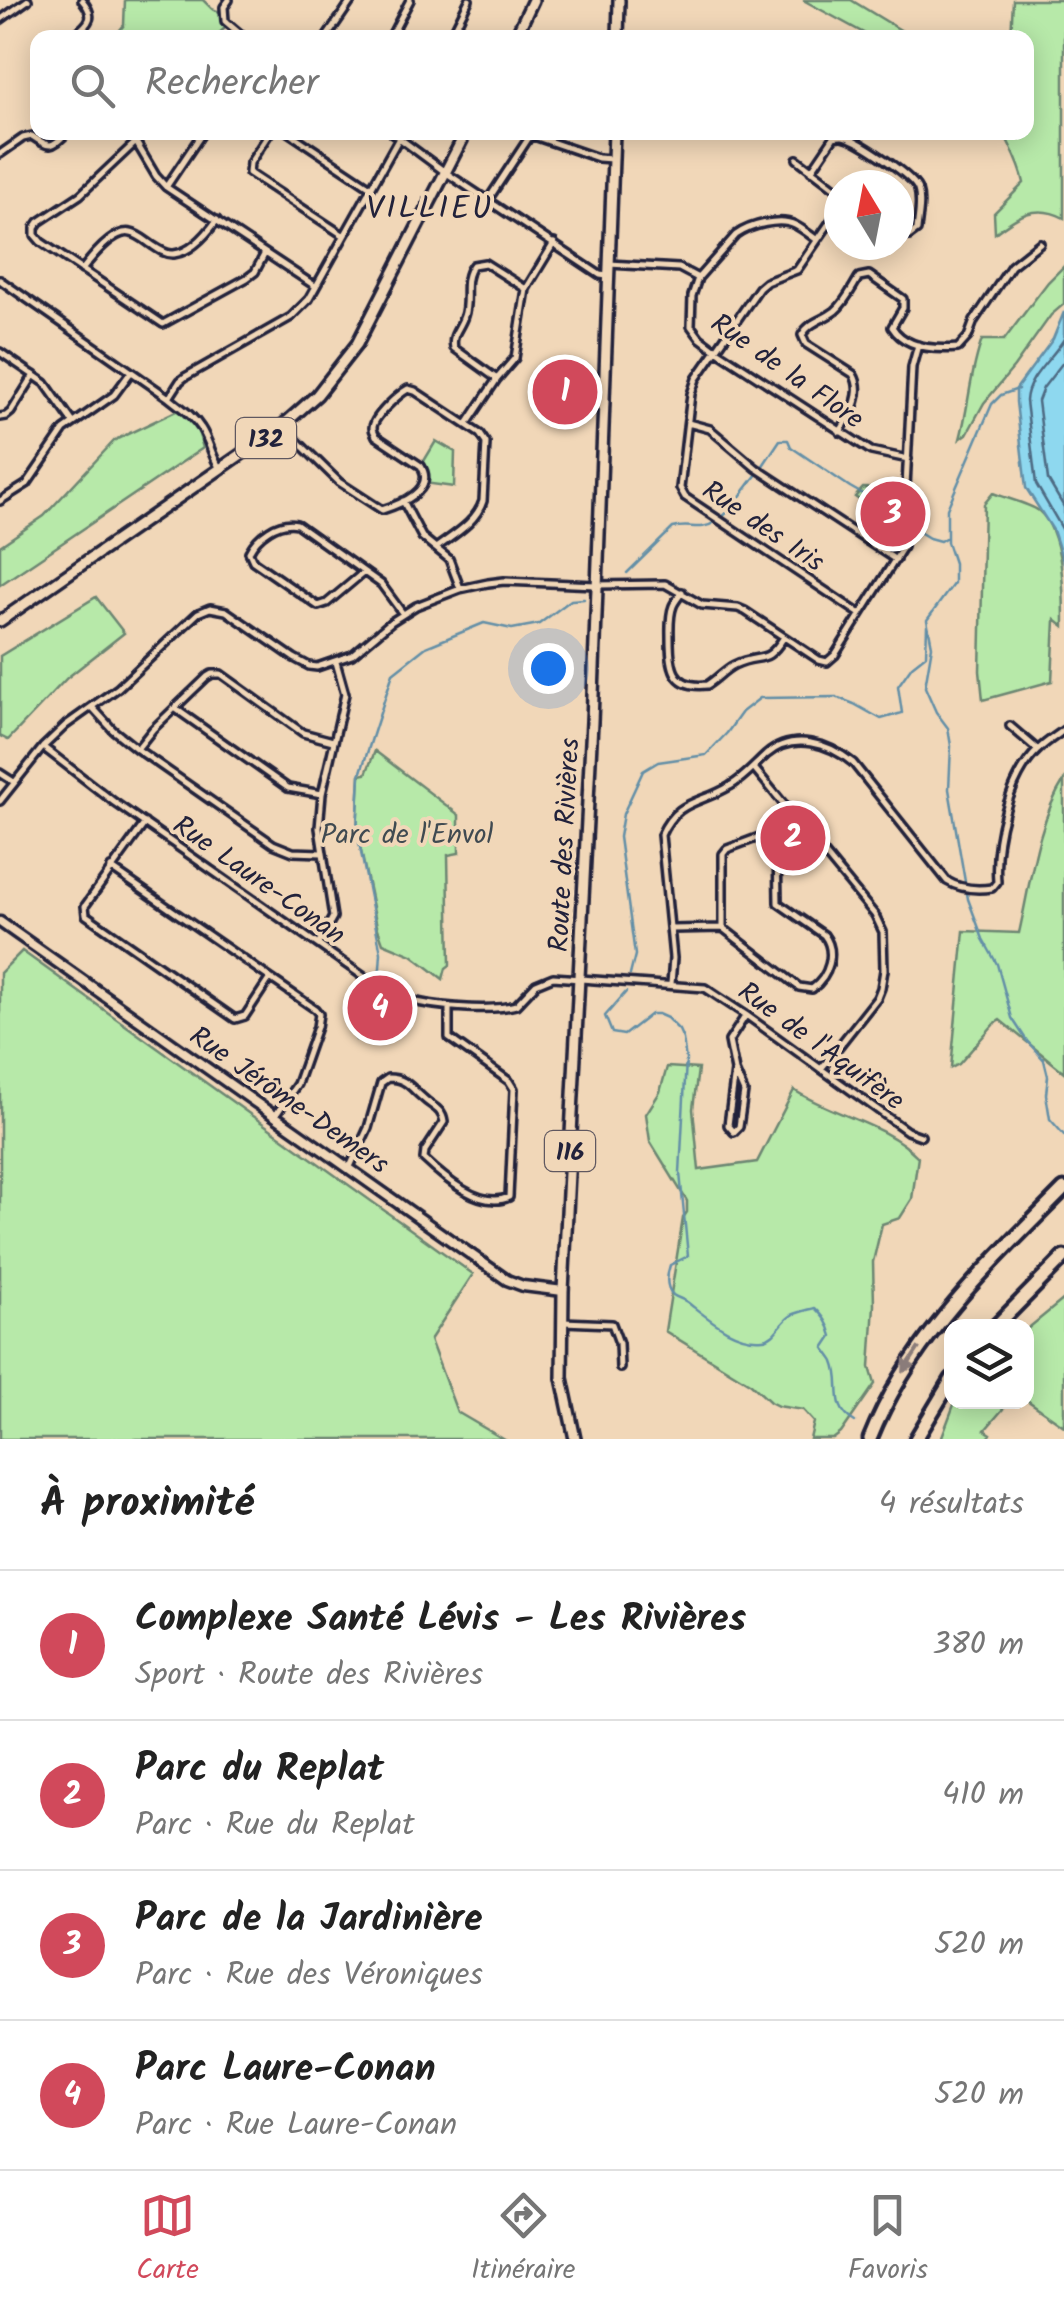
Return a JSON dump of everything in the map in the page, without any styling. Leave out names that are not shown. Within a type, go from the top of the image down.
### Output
[{"type":"highway","points":[[870,1439],[916,1352],[958,1298],[1064,1190]]},
{"type":"highway","points":[[1003,1319],[1064,1257]]},
{"type":"highway","points":[[916,1439],[944,1392]]},
{"type":"highway","points":[[924,1439],[944,1404]]},
{"type":"main road","points":[[519,30],[533,0]]},
{"type":"main road","points":[[618,30],[619,0]]},
{"type":"main road","name":"132","points":[[0,622],[282,426],[317,394],[357,344],[462,140]]},
{"type":"main road","name":"Route des Rivières","points":[[575,1439],[562,1378],[562,1322],[592,722],[613,140]]},
{"type":"main road","name":"132","points":[[0,614],[40,592]]},
{"type":"street","points":[[0,20],[28,0]]},
{"type":"street","points":[[80,30],[91,16],[82,0]]},
{"type":"street","points":[[229,0],[224,7],[225,21],[234,30]]},
{"type":"street","points":[[331,30],[352,0]]},
{"type":"street","points":[[394,30],[410,0]]},
{"type":"street","points":[[454,30],[469,0]]},
{"type":"street","points":[[0,154],[30,136]]},
{"type":"street","points":[[37,140],[49,146],[60,140]]},
{"type":"street","points":[[166,187],[198,140]]},
{"type":"street","points":[[265,140],[250,163],[250,173],[344,235]]},
{"type":"street","points":[[300,140],[370,186]]},
{"type":"street","points":[[169,398],[186,377],[291,317],[309,299],[398,140]]},
{"type":"street","points":[[402,140],[444,172],[607,276]]},
{"type":"street","points":[[488,200],[527,140]]},
{"type":"street","points":[[548,140],[612,160]]},
{"type":"street","points":[[811,171],[833,140]]},
{"type":"street","points":[[853,140],[897,170]]},
{"type":"street","points":[[265,252],[255,272],[247,278],[163,324],[41,242],[35,228],[80,195],[136,142],[166,187],[265,252],[314,286]]},
{"type":"street","points":[[797,159],[824,180]]},
{"type":"street","points":[[914,183],[919,193],[914,232]]},
{"type":"street","points":[[82,270],[93,254],[124,233],[132,232],[170,255],[178,254],[199,241],[217,220]]},
{"type":"street","name":"Rue de la Flore","points":[[818,240],[784,221],[744,230],[698,278],[692,296],[691,326],[716,350],[870,452],[908,459]]},
{"type":"street","name":"Rue des Iris","points":[[824,231],[797,270],[759,288],[692,386],[680,477],[682,494],[860,614]]},
{"type":"street","points":[[840,432],[851,413],[858,381],[806,344],[802,340],[803,330],[838,308],[859,277],[869,275],[902,299],[904,308],[892,327],[901,338],[944,350],[958,348],[1011,266],[1040,242]]},
{"type":"street","points":[[466,424],[514,358],[526,289],[554,244]]},
{"type":"street","points":[[497,379],[452,344],[465,316],[466,274],[473,265],[485,263],[526,289]]},
{"type":"street","name":"Rue de la Flore","points":[[608,264],[679,268],[698,278]]},
{"type":"street","points":[[0,280],[192,416],[221,469]]},
{"type":"street","points":[[0,802],[43,747],[118,688],[198,613],[210,608],[226,611],[309,666],[324,666],[352,655],[403,614],[460,589],[504,581],[666,584],[702,604],[744,610],[827,662],[903,546],[912,368],[918,345]]},
{"type":"street","points":[[0,352],[51,389],[73,422]]},
{"type":"street","points":[[0,501],[32,480],[64,430],[114,395],[131,372]]},
{"type":"street","points":[[0,418],[11,412],[34,375]]},
{"type":"street","points":[[282,426],[339,482],[382,510],[422,488],[426,479],[425,470],[376,436],[374,421],[397,396],[408,389],[415,391],[480,434],[486,443],[483,502],[478,515],[436,548]]},
{"type":"street","points":[[688,423],[710,429],[756,468],[896,560]]},
{"type":"street","points":[[403,501],[422,537],[449,559],[460,589]]},
{"type":"street","points":[[364,572],[318,606],[253,561],[249,552],[277,525],[290,522],[311,534],[364,572],[387,589],[403,614]]},
{"type":"street","points":[[682,592],[671,614],[670,660],[676,676],[690,684],[707,685],[739,662],[769,656],[784,637]]},
{"type":"street","points":[[318,944],[334,917],[319,828],[322,794],[345,694],[336,662]]},
{"type":"street","points":[[137,749],[212,674],[221,674],[303,734],[334,741]]},
{"type":"street","points":[[92,707],[137,749],[279,848],[322,852]]},
{"type":"street","points":[[176,708],[288,788],[322,794]]},
{"type":"street","points":[[1010,726],[1038,750]]},
{"type":"street","points":[[670,985],[674,958],[662,835],[667,823],[686,804],[719,792],[768,754],[790,743],[811,742],[836,750],[853,763],[947,881],[954,886],[992,888],[998,882],[997,851],[1012,792],[1038,750],[1064,730]]},
{"type":"street","name":"Rue Laure-Conan","points":[[43,747],[367,979],[395,994],[450,1006],[510,1007],[520,1003],[546,978],[580,977]]},
{"type":"street","points":[[754,768],[875,915],[883,932],[884,970],[877,998],[821,1069]]},
{"type":"street","points":[[0,773],[14,782]]},
{"type":"street","points":[[145,822],[85,906],[86,915],[238,1020],[245,1016],[270,978]]},
{"type":"street","points":[[670,929],[723,928],[799,987],[812,988],[824,978],[829,942],[778,903],[778,846],[767,834],[723,854],[723,928]]},
{"type":"street","points":[[112,868],[316,1009],[319,1020],[297,1084],[275,1116]]},
{"type":"street","name":"Rue Jérôme-Demers","points":[[0,922],[507,1280],[564,1291]]},
{"type":"street","name":"Rue de l'Aquifère","points":[[580,977],[704,988],[907,1131],[921,1136]]},
{"type":"street","points":[[349,1169],[368,1128],[381,1083],[393,1077],[412,1086],[443,1114],[444,1122],[424,1151],[428,1163],[477,1198],[509,1197],[514,1089],[509,1080],[449,1038],[450,1006]]},
{"type":"street","points":[[735,1072],[728,1126],[734,1132],[739,1127],[744,1092],[729,1041],[746,1015]]},
{"type":"street","points":[[562,1322],[612,1324],[619,1343],[620,1368]]},
{"type":"green space","points":[[125,0],[203,0],[220,12],[225,28],[120,30],[124,25]]},
{"type":"green space","points":[[803,0],[851,0],[900,30],[858,30]]},
{"type":"green space","points":[[1013,0],[1064,0],[1064,218],[1036,212],[1011,221],[995,233],[994,213],[1024,183],[1007,140],[1034,140],[1034,30],[1011,30]]},
{"type":"green space","points":[[1064,266],[1064,304],[1051,315],[960,439],[982,340],[1004,340]]},
{"type":"green space","points":[[178,410],[197,428],[203,448],[0,585],[0,546],[44,516],[115,440]]},
{"type":"green space","points":[[436,441],[455,452],[454,487],[424,483],[421,466]]},
{"type":"green space","points":[[863,488],[906,489],[904,531],[855,497]]},
{"type":"green space","points":[[993,493],[1035,508],[1047,521],[1061,565],[1064,627],[1055,620],[1052,681],[983,700],[980,671],[984,504]]},
{"type":"green space","points":[[96,597],[124,633],[67,678],[8,740],[0,736],[0,656]]},
{"type":"green space","name":"Parc de l'Envol","points":[[375,751],[459,815],[459,853],[448,855],[450,965],[443,979],[412,955],[383,943],[377,926],[357,832],[360,775],[366,774]]},
{"type":"green space","points":[[1064,780],[1064,1072],[1000,1020],[951,1068],[964,931],[1019,933],[1041,834]]},
{"type":"green space","points":[[792,813],[823,851],[806,864],[777,866],[777,845],[767,834]]},
{"type":"green space","points":[[22,951],[473,1274],[430,1340],[457,1412],[503,1439],[0,1439],[0,973]]},
{"type":"green space","points":[[370,981],[399,996],[396,1037],[359,1019]]},
{"type":"green space","points":[[667,1067],[698,1069],[693,1109],[699,1170],[757,1162],[794,1090],[890,1136],[918,1157],[912,1199],[900,1218],[882,1224],[873,1262],[870,1367],[875,1384],[833,1439],[810,1439],[814,1422],[803,1410],[770,1402],[751,1384],[665,1331],[687,1212],[687,1201],[650,1141],[646,1114],[660,1092]]},
{"type":"green space","points":[[1064,1299],[1064,1426],[1034,1405],[1034,1323]]},
{"type":"green space","points":[[952,1409],[1003,1409],[985,1430],[991,1434],[988,1439],[941,1439]]},
{"type":"water","points":[[1064,312],[1064,564],[1053,530],[1026,488],[1016,389],[1053,339]]},
{"type":"waterway","points":[[1018,389],[1001,395],[992,404],[947,509],[947,542],[954,563],[954,583],[927,620],[932,646],[925,687],[948,728],[949,789],[968,899],[997,964],[1012,1018],[1044,1060],[1050,1119],[1064,1135]]},
{"type":"waterway","points":[[762,467],[780,440],[788,440],[791,447],[850,487],[901,516]]},
{"type":"waterway","points":[[722,517],[757,474]]},
{"type":"waterway","points":[[627,573],[673,528],[715,522]]},
{"type":"waterway","points":[[911,527],[929,538],[945,538]]},
{"type":"waterway","points":[[379,982],[381,953],[357,832],[360,775],[393,673],[426,647],[484,623],[512,629],[539,624],[571,600],[584,599]]},
{"type":"waterway","points":[[630,975],[635,955],[619,837],[623,814],[643,771],[658,762],[706,755],[742,712],[760,698],[836,697],[881,719],[902,713],[898,686],[912,666],[926,655],[927,626]]},
{"type":"waterway","points":[[356,1040],[377,990]]},
{"type":"waterway","points":[[626,992],[605,1016],[612,1033],[624,1035],[651,1014],[658,1014],[667,1018],[683,1039],[686,1060],[680,1173],[688,1256],[670,1265],[670,1292],[722,1328],[752,1339],[768,1338],[792,1315],[815,1308],[832,1336],[824,1348],[837,1371],[842,1410],[855,1422]]},
{"type":"place","name":"Complexe Santé Lévis - Les Rivières","points":[[565,392]]},
{"type":"place","name":"Parc de la Jardinière","points":[[893,514]]},
{"type":"place","name":"Parc du Replat","points":[[793,838]]},
{"type":"place","name":"Parc Laure-Conan","points":[[380,1008]]},
{"type":"district","name":"VILLIEU","points":[[430,207]]}]
